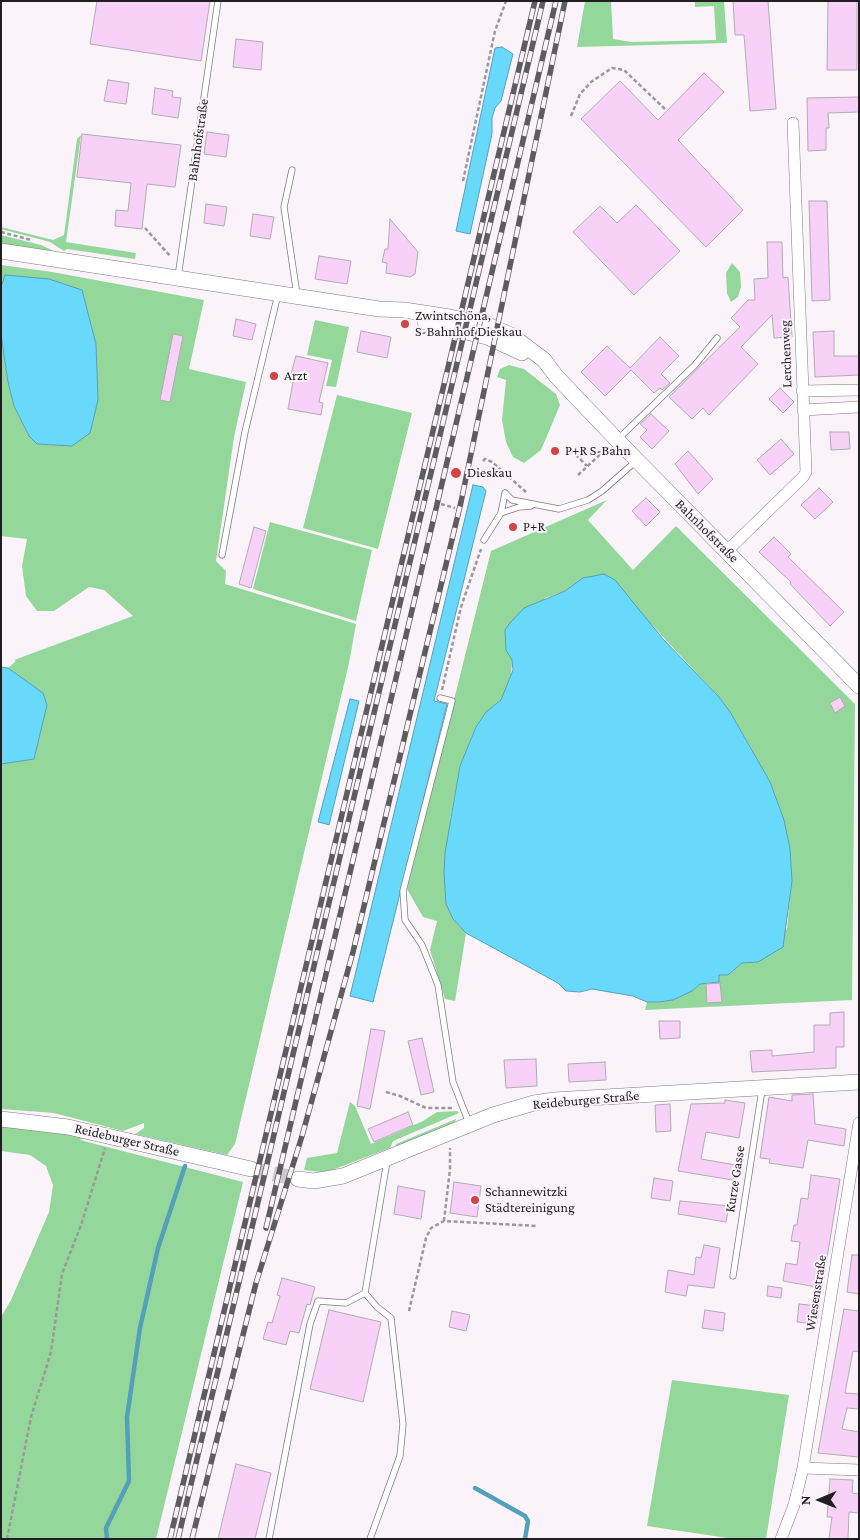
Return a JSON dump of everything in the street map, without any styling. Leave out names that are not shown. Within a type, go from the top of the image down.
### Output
[{"type":"street","name":"Lerchenweg","points":[[727,551],[803,478],[806,472],[793,123]]},
{"type":"street","name":"Bahnhofstraße","points":[[1,252],[378,309],[404,310],[490,326],[529,348],[544,360],[615,445],[637,460],[859,686]]},
{"type":"street","points":[[802,391],[859,390]]},
{"type":"street","points":[[803,410],[859,407]]},
{"type":"street","name":"Reideburger Straße","points":[[298,1179],[328,1181],[388,1159],[513,1108],[554,1100],[762,1086],[859,1082]]},
{"type":"street","name":"Reideburger Straße","points":[[1,1119],[68,1127],[109,1135],[251,1169]]},
{"type":"street","name":"Wiesenstraße","points":[[781,1539],[794,1505],[803,1468],[859,1123]]},
{"type":"street","points":[[803,1468],[859,1470]]},
{"type":"lane","name":"Bahnhofstraße","points":[[178,279],[218,1]]},
{"type":"lane","points":[[292,170],[284,207],[297,297]]},
{"type":"lane","points":[[222,556],[245,432],[278,294]]},
{"type":"lane","points":[[615,445],[695,365],[717,338]]},
{"type":"lane","points":[[484,540],[501,513],[505,493],[512,500],[559,509],[588,500],[602,492],[637,460]]},
{"type":"lane","points":[[501,513],[519,507],[538,506]]},
{"type":"lane","points":[[440,698],[452,701],[403,891],[405,920],[422,945],[438,985],[453,1082],[470,1125]]},
{"type":"lane","name":"Kurze Gasse","points":[[733,1276],[762,1086]]},
{"type":"lane","points":[[370,1539],[400,1456],[402,1424],[391,1318],[377,1308],[365,1293],[388,1159]]},
{"type":"lane","points":[[269,1539],[304,1351],[310,1324],[318,1301],[346,1303],[365,1293]]},
{"type":"path","points":[[463,181],[496,31],[506,1]]},
{"type":"path","points":[[571,116],[580,94],[590,82],[612,68],[624,70],[666,110]]},
{"type":"path","points":[[145,228],[171,258]]},
{"type":"path","points":[[578,475],[610,445],[615,445]]},
{"type":"path","points":[[571,450],[587,466]]},
{"type":"path","points":[[483,461],[485,459],[492,462],[522,490],[532,496]]},
{"type":"path","points":[[441,504],[455,508]]},
{"type":"path","points":[[440,698],[461,607],[484,540]]},
{"type":"path","points":[[386,1092],[426,1108],[463,1107]]},
{"type":"path","points":[[444,1222],[450,1169],[447,1134]]},
{"type":"path","points":[[7,1539],[30,1417],[51,1352],[62,1274],[98,1174],[109,1135]]},
{"type":"path","points":[[409,1311],[426,1238],[431,1228],[444,1222],[537,1226]]},
{"type":"green space","points":[[585,1],[611,1],[613,39],[632,42],[716,40],[714,6],[695,7],[695,1],[724,1],[727,43],[577,47]]},
{"type":"green space","points":[[81,135],[66,242],[136,253],[135,259],[67,249],[64,251],[50,242],[1,229],[1,227],[53,240],[64,235],[77,139]]},
{"type":"green space","points":[[1,235],[41,245],[58,253],[1,246]]},
{"type":"green space","points":[[732,263],[740,272],[741,287],[738,297],[731,302],[727,293],[726,273]]},
{"type":"green space","points":[[1,265],[52,272],[204,300],[189,369],[246,382],[234,437],[216,561],[226,571],[225,584],[356,624],[349,663],[235,1144],[227,1155],[135,1134],[144,1128],[144,1123],[123,1131],[54,1113],[1,1109],[1,764],[34,759],[42,693],[8,668],[16,661],[14,660],[133,616],[104,590],[89,587],[54,611],[37,611],[26,596],[22,566],[27,539],[1,536],[1,334],[8,382],[14,406],[29,436],[5,275],[1,287]]},
{"type":"green space","points":[[315,320],[349,327],[336,387],[326,386],[332,360],[307,355]]},
{"type":"green space","points":[[509,365],[524,369],[556,394],[560,405],[541,450],[524,463],[513,457],[506,442],[502,420],[506,380],[497,377],[500,369]]},
{"type":"green space","points":[[337,395],[412,413],[378,549],[303,528]]},
{"type":"green space","points":[[607,500],[588,520],[633,570],[676,526],[855,704],[852,1000],[645,1010],[647,1002],[659,1002],[692,991],[700,984],[719,982],[719,975],[728,975],[742,963],[758,962],[787,929],[792,875],[770,782],[730,712],[719,697],[640,612],[583,578],[565,591],[545,598],[506,650],[512,660],[511,679],[501,700],[491,708],[476,727],[460,766],[450,821],[453,919],[466,933],[455,1001],[445,999],[430,950],[437,921],[423,917],[407,889],[491,551]]},
{"type":"green space","points":[[270,522],[372,550],[356,621],[253,589]]},
{"type":"green space","points":[[350,1102],[355,1106],[371,1144],[423,1121],[437,1112],[457,1111],[459,1113],[393,1141],[390,1148],[332,1170],[321,1172],[304,1170],[307,1158],[337,1153]]},
{"type":"green space","points":[[456,1119],[454,1125],[395,1148],[396,1144]]},
{"type":"green space","points":[[1,1126],[86,1136],[80,1140],[243,1182],[156,1539],[1,1539],[1,1317],[11,1300],[49,1212],[53,1185],[46,1166],[30,1155],[1,1151]]},
{"type":"green space","points":[[672,1380],[789,1395],[766,1539],[734,1539],[647,1526]]},
{"type":"water","points":[[502,47],[513,54],[501,101],[495,108],[492,118],[492,134],[470,234],[456,231],[495,48]]},
{"type":"water","points":[[5,275],[49,279],[82,290],[96,344],[98,400],[90,433],[72,446],[37,444],[29,436],[14,406],[8,382],[1,334],[1,287]]},
{"type":"water","points":[[473,485],[483,487],[486,491],[434,701],[447,704],[373,1002],[350,996]]},
{"type":"water","points":[[604,574],[615,580],[663,639],[719,697],[730,712],[770,782],[784,820],[790,849],[792,881],[783,947],[758,962],[742,963],[728,975],[719,975],[719,982],[700,984],[692,991],[673,1000],[647,1002],[633,996],[592,989],[580,992],[566,991],[558,983],[466,933],[453,919],[446,904],[445,853],[460,766],[476,727],[486,712],[501,700],[513,670],[512,660],[506,650],[505,630],[524,608],[565,591],[583,578]]},
{"type":"water","points":[[1,667],[8,668],[43,693],[47,705],[34,759],[1,764]]},
{"type":"water","points":[[350,699],[359,701],[329,825],[318,822]]},
{"type":"building","points":[[97,1],[210,1],[201,61],[90,44]]},
{"type":"building","points":[[733,1],[768,1],[776,109],[750,111],[744,35],[735,35]]},
{"type":"building","points":[[828,1],[857,1],[857,70],[827,70]]},
{"type":"building","points":[[236,39],[263,42],[261,70],[233,67]]},
{"type":"building","points":[[704,73],[724,92],[678,140],[743,210],[706,247],[581,119],[620,81],[658,120]]},
{"type":"building","points":[[108,80],[129,83],[126,104],[104,101]]},
{"type":"building","points":[[155,88],[173,91],[172,97],[181,98],[178,118],[152,114]]},
{"type":"building","points":[[859,97],[859,112],[828,113],[829,128],[826,128],[826,150],[808,151],[807,98]]},
{"type":"building","points":[[207,132],[229,135],[226,157],[204,154]]},
{"type":"building","points":[[82,134],[181,145],[175,187],[147,184],[142,229],[115,226],[116,210],[128,211],[131,183],[77,177]]},
{"type":"building","points":[[809,201],[827,201],[830,300],[812,301]]},
{"type":"building","points":[[206,204],[227,207],[224,226],[204,223]]},
{"type":"building","points":[[636,205],[680,251],[634,295],[573,232],[600,206],[617,223]]},
{"type":"building","points":[[253,214],[274,217],[270,239],[250,236]]},
{"type":"building","points":[[390,219],[418,252],[415,274],[410,277],[386,273],[387,263],[382,262],[385,249],[388,249]]},
{"type":"building","points":[[767,242],[782,242],[783,278],[788,277],[792,337],[774,338],[772,315],[741,347],[758,364],[709,415],[703,408],[692,419],[669,397],[740,327],[731,318],[748,300],[755,300],[754,279],[768,278]]},
{"type":"building","points":[[319,256],[351,261],[347,284],[315,279]]},
{"type":"building","points":[[236,319],[256,324],[252,340],[233,336]]},
{"type":"building","points":[[361,331],[391,337],[387,358],[357,352]]},
{"type":"building","points":[[834,331],[834,356],[859,356],[859,375],[815,377],[813,332]]},
{"type":"building","points":[[173,334],[183,336],[170,402],[160,400]]},
{"type":"building","points":[[660,337],[679,356],[661,374],[670,383],[662,390],[660,388],[654,393],[631,370],[605,396],[581,372],[607,346],[630,368]]},
{"type":"building","points":[[296,356],[328,363],[319,402],[323,403],[321,415],[288,409],[293,382],[289,381]]},
{"type":"building","points":[[780,388],[794,402],[783,413],[769,399]]},
{"type":"building","points":[[651,414],[669,431],[652,449],[640,437],[647,430],[640,424]]},
{"type":"building","points":[[830,432],[849,432],[850,449],[831,450]]},
{"type":"building","points":[[781,439],[794,454],[770,475],[757,460]]},
{"type":"building","points":[[688,451],[713,479],[698,494],[675,464]]},
{"type":"building","points":[[819,488],[833,502],[815,519],[801,505]]},
{"type":"building","points":[[646,498],[660,512],[646,526],[632,511]]},
{"type":"building","points":[[254,527],[266,531],[251,588],[239,584]]},
{"type":"building","points":[[774,537],[791,554],[788,557],[844,612],[830,626],[790,584],[791,582],[759,552]]},
{"type":"building","points":[[840,697],[845,706],[835,713],[830,703]]},
{"type":"building","points":[[720,983],[722,1002],[707,1003],[706,984]]},
{"type":"building","points":[[844,1012],[844,1047],[836,1047],[836,1068],[752,1072],[750,1051],[772,1050],[772,1056],[814,1052],[814,1025],[830,1025],[830,1013]]},
{"type":"building","points":[[659,1021],[680,1021],[680,1038],[660,1039]]},
{"type":"building","points":[[371,1029],[385,1031],[370,1109],[357,1106]]},
{"type":"building","points":[[422,1038],[434,1092],[421,1095],[408,1041]]},
{"type":"building","points":[[536,1059],[537,1086],[506,1088],[504,1060]]},
{"type":"building","points":[[605,1062],[606,1080],[569,1082],[568,1064]]},
{"type":"building","points":[[813,1094],[815,1124],[846,1129],[844,1146],[808,1140],[803,1168],[769,1163],[770,1159],[760,1158],[769,1097],[792,1101],[792,1095]]},
{"type":"building","points":[[725,1100],[745,1103],[739,1138],[706,1132],[701,1159],[736,1165],[733,1180],[678,1171],[691,1104],[725,1103]]},
{"type":"building","points":[[670,1104],[671,1131],[656,1132],[655,1105]]},
{"type":"building","points":[[408,1112],[413,1125],[374,1142],[368,1129]]},
{"type":"building","points":[[811,1175],[840,1179],[822,1288],[783,1281],[786,1263],[797,1265],[800,1242],[791,1241],[794,1225],[797,1225],[801,1198],[808,1199]]},
{"type":"building","points":[[654,1178],[673,1181],[670,1201],[651,1198]]},
{"type":"building","points":[[454,1182],[481,1186],[477,1217],[450,1213]]},
{"type":"building","points":[[398,1186],[425,1191],[421,1219],[394,1214]]},
{"type":"building","points":[[680,1201],[729,1206],[726,1222],[678,1214]]},
{"type":"building","points":[[704,1245],[720,1248],[714,1288],[688,1285],[686,1296],[665,1292],[668,1270],[694,1275],[696,1257],[701,1258]]},
{"type":"building","points":[[852,1255],[859,1255],[859,1294],[847,1292]]},
{"type":"building","points":[[282,1278],[315,1287],[310,1305],[307,1304],[299,1333],[290,1331],[286,1345],[263,1339],[268,1322],[272,1323],[280,1296],[277,1295]]},
{"type":"building","points":[[768,1286],[782,1288],[781,1298],[767,1296]]},
{"type":"building","points":[[799,1304],[819,1306],[817,1324],[797,1322]]},
{"type":"building","points":[[844,1309],[859,1311],[859,1352],[853,1351],[845,1393],[859,1394],[859,1409],[847,1408],[842,1429],[859,1432],[859,1457],[818,1453]]},
{"type":"building","points":[[329,1310],[381,1322],[363,1402],[310,1389]]},
{"type":"building","points":[[705,1310],[725,1313],[723,1331],[702,1328]]},
{"type":"building","points":[[452,1311],[470,1315],[466,1331],[449,1327]]},
{"type":"building","points":[[236,1464],[271,1473],[255,1539],[218,1539]]},
{"type":"building","points":[[830,1479],[853,1480],[852,1493],[859,1494],[859,1513],[849,1512],[848,1539],[829,1539],[832,1517],[827,1517]]},
{"type":"waterway","points":[[107,1539],[106,1528],[129,1481],[127,1417],[140,1328],[158,1248],[185,1166]]},
{"type":"waterway","points":[[475,1488],[525,1516],[528,1521],[525,1539]]},
{"type":"tunnel","points":[[251,1169],[298,1179]]},
{"type":"railway","points":[[170,1539],[535,1]]},
{"type":"railway","points":[[178,1539],[543,1]]},
{"type":"railway","points":[[266,1228],[556,1]]},
{"type":"railway","points":[[192,1539],[256,1283],[302,1136],[353,952],[461,502],[565,1]]},
{"type":"place","name":"Zwintschöna, S-Bahnhof Dieskau","points":[[405,324]]},
{"type":"place","name":"Arzt","points":[[274,376]]},
{"type":"place","name":"P+R S-Bahn","points":[[555,451]]},
{"type":"place","name":"Dieskau","points":[[456,473]]},
{"type":"place","name":"P+R","points":[[513,527]]},
{"type":"place","name":"Schannewitzki Städtereinigung","points":[[475,1200]]}]
